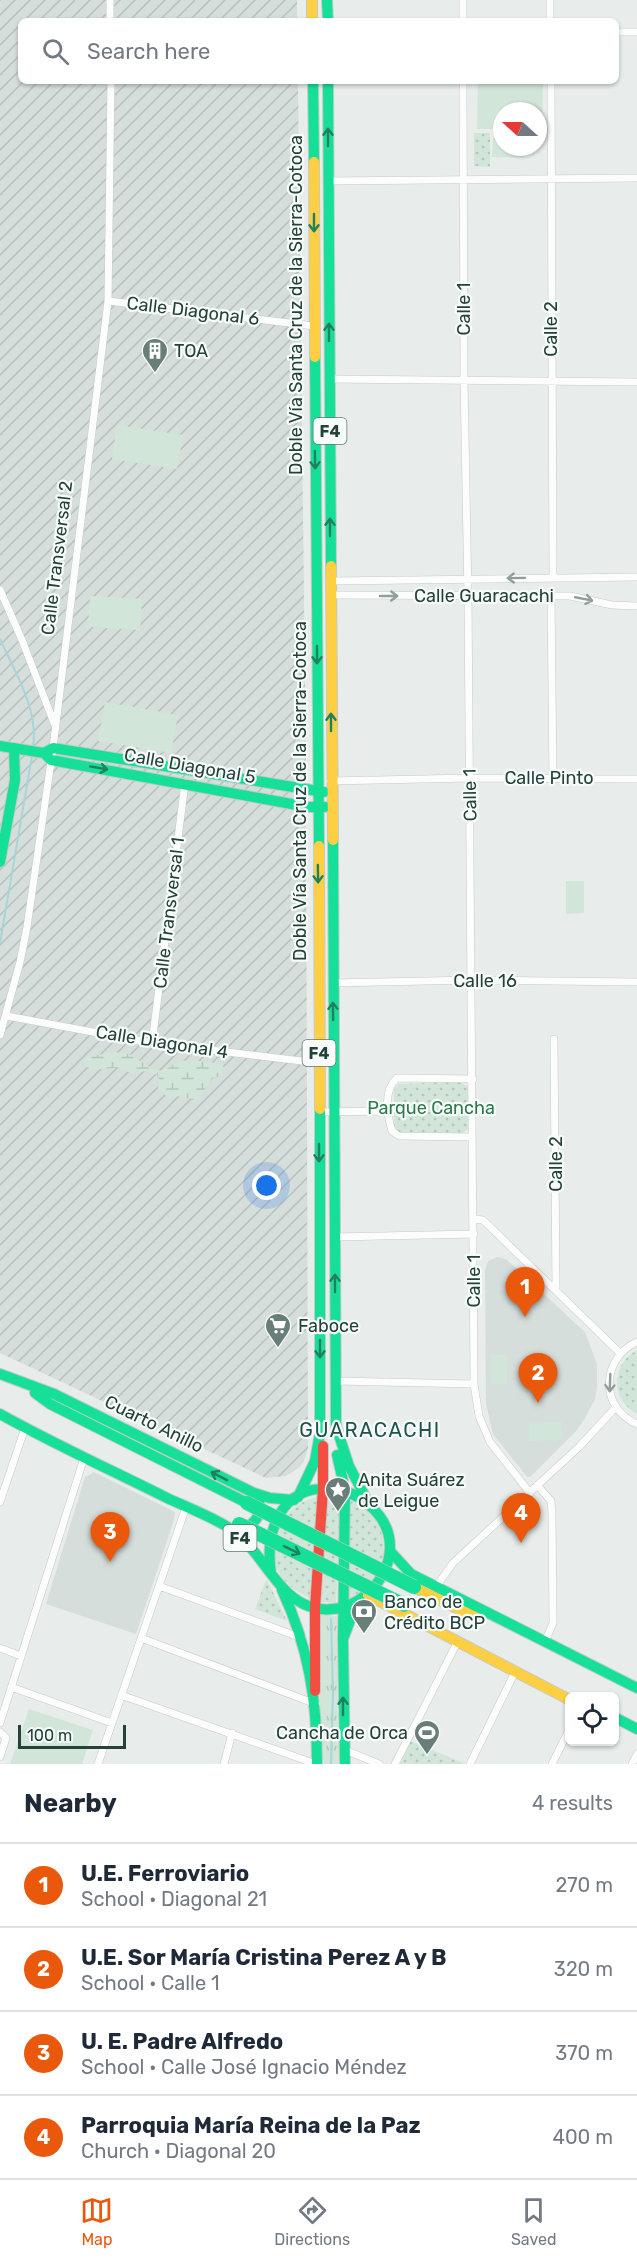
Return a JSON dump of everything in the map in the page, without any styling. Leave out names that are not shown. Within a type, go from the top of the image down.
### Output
[{"type":"main road","points":[[312,0],[312,18]]},
{"type":"main road","points":[[327,0],[328,18]]},
{"type":"main road","name":"Doble Vía Santa Cruz de la Sierra-Cotoca","points":[[296,1498],[312,1468],[320,1433],[318,1063],[325,786],[314,326],[313,84]]},
{"type":"main road","name":"Doble Vía Santa Cruz de la Sierra-Cotoca","points":[[325,786],[331,588],[328,84]]},
{"type":"main road","name":"Calle Diagonal 5","points":[[0,746],[325,786]]},
{"type":"main road","points":[[0,862],[20,749]]},
{"type":"main road","name":"Calle Diagonal 5","points":[[47,753],[185,783],[325,807]]},
{"type":"main road","name":"Doble Vía Santa Cruz de la Sierra-Cotoca","points":[[325,807],[333,983]]},
{"type":"main road","name":"F4","points":[[0,1414],[186,1508],[236,1527],[275,1579],[291,1595],[315,1608],[329,1611],[343,1609],[365,1597],[378,1585],[384,1574],[390,1551],[386,1527],[368,1502],[349,1466],[336,1426],[333,983]]},
{"type":"main road","points":[[0,1374],[18,1382],[50,1404],[251,1498],[594,1674],[637,1689]]},
{"type":"main road","points":[[0,1414],[44,1429],[236,1527],[573,1692]]},
{"type":"main road","points":[[336,1426],[335,1449],[345,1490],[343,1609],[345,1757]]},
{"type":"main road","points":[[317,1764],[315,1608],[324,1453],[320,1433]]},
{"type":"main road","name":"F4","points":[[251,1498],[296,1498],[323,1488],[345,1490],[368,1502]]},
{"type":"main road","points":[[236,1527],[250,1527],[259,1518],[261,1505],[251,1498]]},
{"type":"main road","name":"F4","points":[[275,1579],[268,1559],[271,1530],[280,1512],[296,1498]]},
{"type":"main road","points":[[390,1551],[412,1581]]},
{"type":"main road","points":[[565,1697],[458,1641],[402,1608],[391,1601],[391,1588],[399,1577],[436,1587],[637,1689]]},
{"type":"main road","points":[[275,1579],[302,1638],[315,1697]]},
{"type":"main road","points":[[343,1639],[353,1613],[365,1597],[402,1608]]},
{"type":"main road","points":[[619,1719],[637,1729]]},
{"type":"street","points":[[110,0],[110,18]]},
{"type":"street","points":[[463,0],[463,18]]},
{"type":"street","points":[[550,0],[550,18]]},
{"type":"street","points":[[619,32],[637,32]]},
{"type":"street","name":"Calle Transversal 2","points":[[0,1035],[7,1016],[27,927],[47,753],[55,726],[108,300],[111,84]]},
{"type":"street","name":"Calle 1","points":[[463,84],[474,1384],[479,1416],[490,1442],[530,1493]]},
{"type":"street","name":"Calle 2","points":[[551,84],[553,578]]},
{"type":"street","points":[[328,181],[637,178]]},
{"type":"street","name":"Calle Diagonal 6","points":[[108,300],[314,326]]},
{"type":"street","points":[[330,380],[637,382]]},
{"type":"street","name":"Calle Guaracachi","points":[[331,588],[468,579],[637,578]]},
{"type":"street","name":"Calle Guaracachi","points":[[331,588],[468,596],[570,597],[612,605],[637,606]]},
{"type":"street","points":[[0,590],[55,726]]},
{"type":"street","points":[[551,596],[553,779]]},
{"type":"street","name":"Calle Pinto","points":[[325,786],[470,778],[637,778]]},
{"type":"street","name":"Calle Transversal 1","points":[[152,1043],[185,783]]},
{"type":"street","name":"Calle 16","points":[[333,983],[472,980],[637,982]]},
{"type":"street","name":"Calle Diagonal 4","points":[[7,1016],[152,1043],[318,1063]]},
{"type":"street","name":"Calle 2","points":[[554,1039],[556,1290]]},
{"type":"street","points":[[472,1137],[399,1136],[392,1131],[387,1111],[392,1082],[397,1078],[473,1079]]},
{"type":"street","points":[[319,1112],[387,1111]]},
{"type":"street","points":[[474,1219],[483,1220],[620,1353]]},
{"type":"street","points":[[335,1237],[474,1234]]},
{"type":"street","points":[[637,1342],[620,1353],[612,1365],[608,1379],[610,1394],[616,1407],[624,1416],[637,1424]]},
{"type":"street","points":[[336,1381],[474,1384]]},
{"type":"street","points":[[436,1587],[453,1563],[579,1447],[616,1407]]},
{"type":"street","points":[[0,1502],[25,1428]]},
{"type":"street","points":[[0,1723],[84,1458]]},
{"type":"street","points":[[537,1485],[551,1501],[552,1514],[553,1623],[545,1642]]},
{"type":"street","points":[[98,1764],[186,1508]]},
{"type":"street","points":[[159,1586],[302,1638]]},
{"type":"street","points":[[141,1638],[315,1697]]},
{"type":"street","points":[[395,1764],[458,1641]]},
{"type":"street","points":[[0,1648],[21,1656]]},
{"type":"street","points":[[470,1764],[515,1671]]},
{"type":"street","points":[[11,1688],[112,1723]]},
{"type":"street","points":[[121,1695],[317,1764]]},
{"type":"street","points":[[0,1732],[6,1738],[0,1757]]},
{"type":"street","points":[[224,1764],[232,1733]]},
{"type":"street","points":[[552,1764],[565,1738]]},
{"type":"street","points":[[632,1764],[637,1754]]},
{"type":"street","points":[[345,1757],[380,1764]]},
{"type":"shaded area","points":[[0,0],[297,0],[297,18],[18,18],[18,84],[298,84],[306,772],[308,1448],[304,1461],[300,1467],[286,1476],[266,1478],[0,1353]]},
{"type":"shaded area","points":[[497,1257],[506,1259],[585,1332],[597,1364],[595,1399],[584,1420],[530,1477],[527,1477],[493,1434],[486,1404],[485,1270],[488,1261]]},
{"type":"shaded area","points":[[94,1472],[175,1512],[136,1634],[46,1604],[85,1477]]},
{"type":"green space","points":[[478,84],[543,84],[543,102],[493,102],[493,129],[477,129]]},
{"type":"green space","points":[[474,133],[490,133],[490,167],[474,166]]},
{"type":"green space","points":[[493,138],[493,156],[524,156],[524,158],[492,157]]},
{"type":"green space","points":[[117,425],[183,435],[177,469],[112,459]]},
{"type":"green space","points":[[90,596],[142,599],[140,630],[88,627]]},
{"type":"green space","points":[[105,702],[178,715],[171,753],[98,741]]},
{"type":"green space","points":[[566,881],[584,881],[584,913],[566,914]]},
{"type":"green space","points":[[114,1052],[129,1054],[153,1069],[163,1071],[180,1061],[193,1060],[222,1064],[224,1068],[218,1077],[212,1078],[197,1101],[179,1096],[170,1099],[158,1089],[157,1075],[145,1071],[132,1073],[115,1068],[89,1070],[83,1063],[86,1057]]},
{"type":"green space","name":"Parque Cancha","points":[[460,1082],[469,1088],[469,1128],[463,1133],[399,1132],[394,1128],[394,1089],[398,1084]]},
{"type":"green space","points":[[637,1350],[637,1414],[622,1400],[617,1382],[622,1364]]},
{"type":"green space","points":[[491,1355],[507,1355],[507,1384],[491,1383]]},
{"type":"green space","points":[[562,1422],[562,1440],[529,1441],[529,1423]]},
{"type":"green space","points":[[328,1495],[341,1496],[336,1603],[320,1602]]},
{"type":"green space","points":[[319,1496],[311,1599],[284,1580],[276,1567],[273,1554],[274,1541],[284,1518],[294,1508]]},
{"type":"green space","points":[[350,1499],[367,1510],[375,1519],[382,1535],[384,1552],[380,1569],[373,1581],[347,1600]]},
{"type":"green space","points":[[266,1580],[268,1582],[287,1621],[255,1609]]},
{"type":"green space","points":[[319,1614],[337,1616],[338,1733],[341,1764],[322,1764]]},
{"type":"green space","points":[[29,1709],[93,1730],[82,1764],[10,1764]]},
{"type":"green space","points":[[410,1741],[466,1764],[400,1764]]},
{"type":"waterway","points":[[0,639],[19,678],[29,706],[34,734],[33,748]]},
{"type":"waterway","points":[[0,943],[32,756]]},
{"type":"waterway","points":[[331,1619],[333,1692],[331,1764]]},
{"type":"traffic: fast","points":[[327,0],[328,18]]},
{"type":"traffic: fast","points":[[313,84],[314,162]]},
{"type":"traffic: fast","points":[[328,84],[331,566]]},
{"type":"traffic: fast","points":[[315,357],[319,846]]},
{"type":"traffic: fast","points":[[0,746],[44,753],[51,760],[308,807],[325,807]]},
{"type":"traffic: fast","points":[[0,862],[15,780],[14,748]]},
{"type":"traffic: fast","points":[[44,753],[53,748],[324,792]]},
{"type":"traffic: fast","points":[[333,840],[336,1426],[349,1466],[368,1502]]},
{"type":"traffic: fast","points":[[298,1497],[315,1461],[320,1433],[320,1109]]},
{"type":"traffic: fast","points":[[0,1374],[54,1394],[254,1493],[270,1498],[294,1500]]},
{"type":"traffic: fast","points":[[35,1393],[50,1404],[247,1503]]},
{"type":"traffic: fast","points":[[0,1414],[225,1526],[240,1536],[283,1588],[306,1605],[330,1609],[352,1604],[371,1590],[384,1571],[390,1549],[385,1526],[369,1505],[347,1492],[315,1489],[300,1494],[280,1513],[274,1527],[271,1541],[271,1573]]},
{"type":"traffic: fast","points":[[337,1455],[345,1490],[343,1639]]},
{"type":"traffic: fast","points":[[237,1530],[252,1524],[258,1517],[259,1501]]},
{"type":"traffic: fast","points":[[247,1503],[414,1587]]},
{"type":"traffic: fast","points":[[239,1524],[404,1605]]},
{"type":"traffic: fast","points":[[390,1551],[411,1574],[637,1688]]},
{"type":"traffic: fast","points":[[282,1590],[299,1633],[310,1675],[317,1741],[317,1764]]},
{"type":"traffic: fast","points":[[345,1764],[343,1639],[353,1613],[361,1601]]},
{"type":"traffic: fast","points":[[619,1720],[637,1729]]},
{"type":"traffic: slow","points":[[312,0],[312,18]]},
{"type":"traffic: slow","points":[[314,162],[315,357]]},
{"type":"traffic: slow","points":[[331,566],[333,840]]},
{"type":"traffic: slow","points":[[319,846],[320,1109]]},
{"type":"traffic: slow","points":[[414,1587],[477,1618]]},
{"type":"traffic: slow","points":[[368,1595],[565,1697]]},
{"type":"traffic: jam","points":[[315,1691],[315,1608],[323,1488],[323,1446]]},
{"type":"place","name":"TOA","points":[[155,374]]},
{"type":"place","name":"U.E. Ferroviario","points":[[525,1317]]},
{"type":"place","name":"Faboce","points":[[278,1349]]},
{"type":"place","name":"U.E. Sor María Cristina Perez A y B","points":[[538,1403]]},
{"type":"place","name":"Anita Suárez de Leigue","points":[[338,1513]]},
{"type":"place","name":"Parroquia María Reina de la Paz","points":[[521,1543]]},
{"type":"place","name":"U. E. Padre Alfredo","points":[[110,1562]]},
{"type":"place","name":"Banco de Crédito BCP","points":[[364,1635]]},
{"type":"place","name":"Cancha de Orca","points":[[427,1756]]},
{"type":"district","name":"GUARACACHI","points":[[370,1430]]}]
